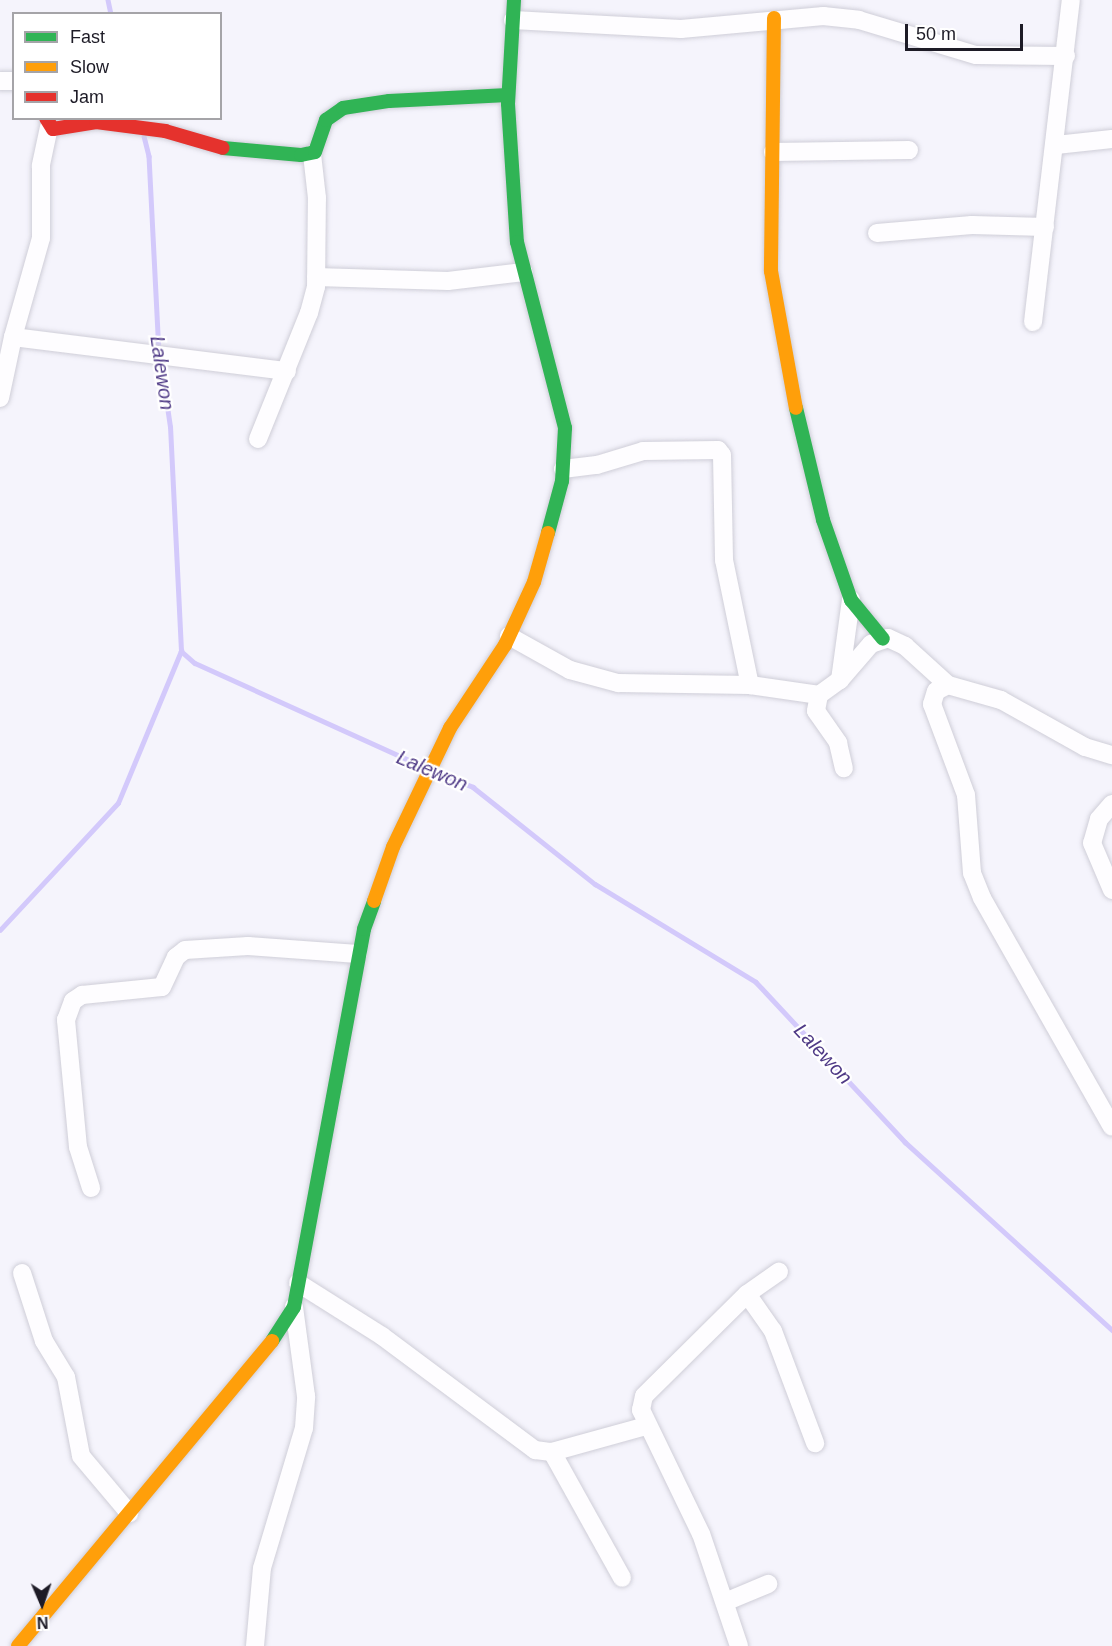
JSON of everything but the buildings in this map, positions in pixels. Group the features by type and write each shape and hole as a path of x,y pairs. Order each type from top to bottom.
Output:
{"street":[{"path":"18,1646 285,1325 294,1307 358,954 393,847 445,739 509,636 534,582 563,469 566,428 524,272 511,172 508,95 514,0"},
{"path":"1033,322 1056,145 1071,0"},
{"path":"513,20 681,29 774,18 823,16 859,20 976,55 1066,56"},
{"path":"774,18 771,271 788,374 823,520 851,600 883,639 905,646 948,685 1001,700 1085,747 1112,755"},
{"path":"258,439 309,313 316,277 317,198 312,154 326,120 343,108 389,101 508,95"},
{"path":"0,398 13,337 41,238 41,166 47,123 96,122 165,131 228,150 312,154"},
{"path":"1056,145 1112,139"},
{"path":"773,152 909,150"},
{"path":"877,232 972,225 1045,227"},
{"path":"316,277 438,281 524,272"},
{"path":"13,337 287,371"},
{"path":"563,469 597,465 643,451 718,450 722,455 724,560 750,685"},
{"path":"840,680 851,600"},
{"path":"509,636 570,669 618,683 750,685 819,695 840,680 871,644 883,639"},
{"path":"948,685 936,691 932,704 966,795 972,873 982,898 1112,1127"},
{"path":"819,695 816,711 838,742 844,768"},
{"path":"1112,804 1093,829 1092,843 1112,890"},
{"path":"92,1188 78,1147 66,1020 73,1001 82,995 162,987 176,957 194,949 248,946 358,954"},
{"path":"739,1646 701,1534 646,1426 641,1410 644,1396 747,1294 779,1272"},
{"path":"22,1273 44,1341 66,1377 81,1456 129,1513"},
{"path":"298,1283 382,1336 526,1445 552,1452 646,1426"},
{"path":"747,1294 773,1331 815,1443"},
{"path":"255,1646 262,1568 304,1428 306,1396 294,1307"},
{"path":"552,1452 622,1578"},
{"path":"725,1602 768,1584"}],"waterway":[{"name":"Lalewon","path":"108,0 111,12"},
{"name":"Lalewon","path":"144,136 149,156 159,351"},
{"path":"0,930 118,803 181,651 170,427 160,359"},
{"name":"Lalewon","path":"181,651 195,663 424,767"},
{"name":"Lalewon","path":"437,773 473,787 595,884 756,982 905,1142 1112,1330"}],"traffic: fast":[{"path":"514,0 508,104 517,242 565,428 562,481 548,533"},
{"path":"223,148 301,155 315,152 326,120 343,108 389,101 508,95"},
{"path":"796,408 823,520 851,600 883,639"},
{"path":"272,1341 294,1307 364,929 374,901"}],"traffic: slow":[{"path":"774,18 771,271 796,408"},
{"path":"374,901 393,847 450,728 505,645 534,582 548,533"},
{"path":"18,1646 272,1341"}],"traffic: jam":[{"path":"47,120 53,129 96,122 165,131 223,148"}]}
